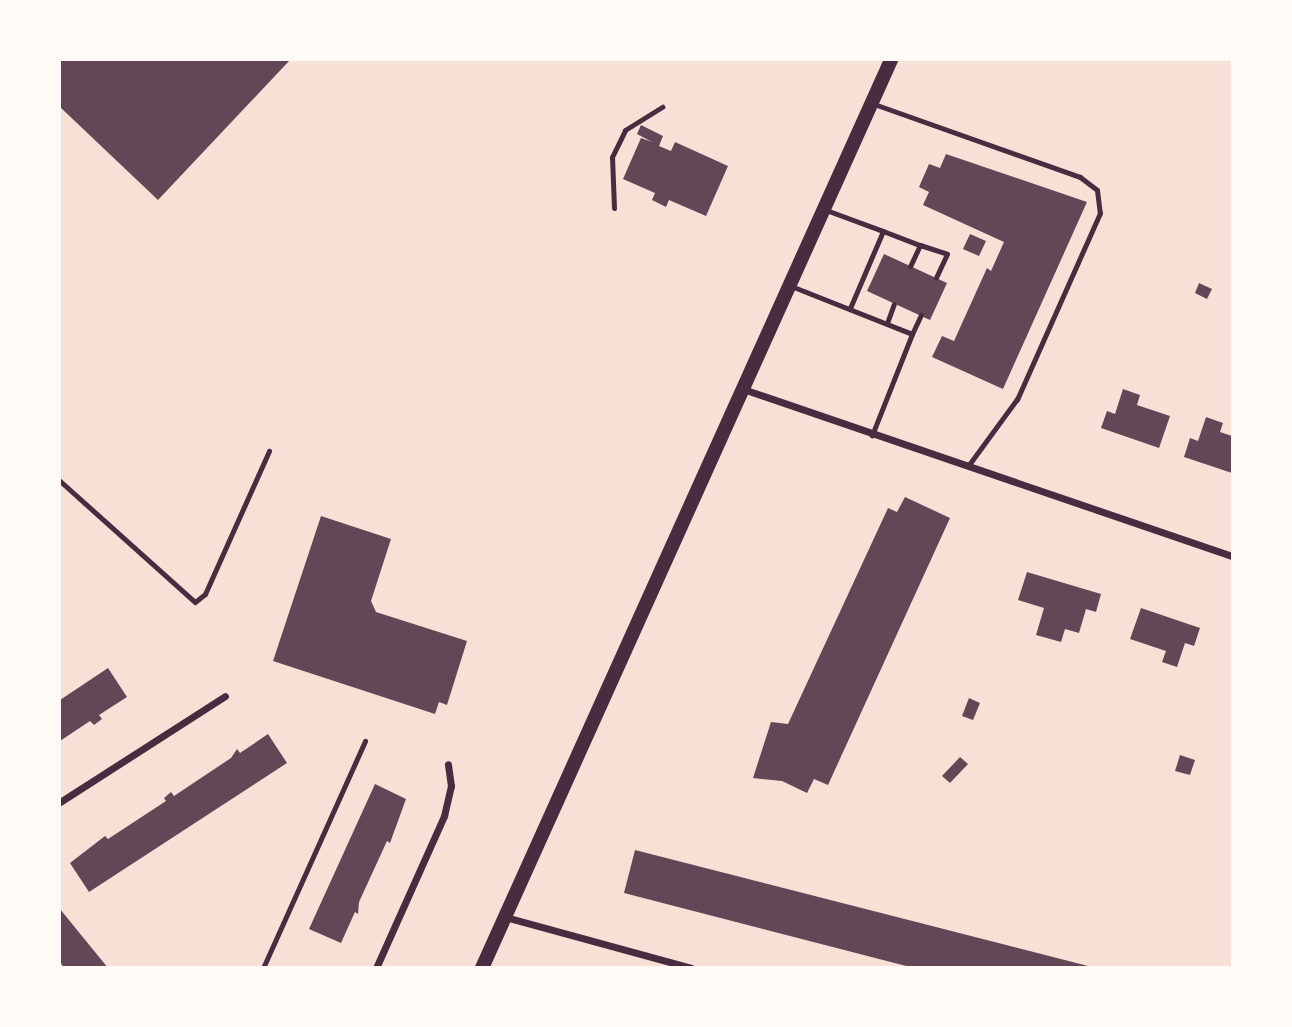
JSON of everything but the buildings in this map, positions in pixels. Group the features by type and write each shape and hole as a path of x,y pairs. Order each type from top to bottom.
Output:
{"main road":[{"path":"482,968 891,60"}],"street":[{"path":"741,388 872,435 1233,556"},
{"path":"60,802 225,696"},
{"path":"376,968 449,802 448,764"},
{"path":"505,917 691,968"}],"lane":[{"path":"871,103 1080,177 1097,190 1100,213 1017,399 968,466"},
{"path":"614,208 612,157 625,130 662,107"},
{"path":"823,208 947,254 936,278"},
{"path":"850,308 883,231"},
{"path":"911,266 920,244"},
{"path":"788,285 912,334"},
{"path":"887,323 894,304"},
{"path":"872,435 920,315"},
{"path":"60,481 195,602 205,594 270,451"},
{"path":"263,968 365,741"}]}
